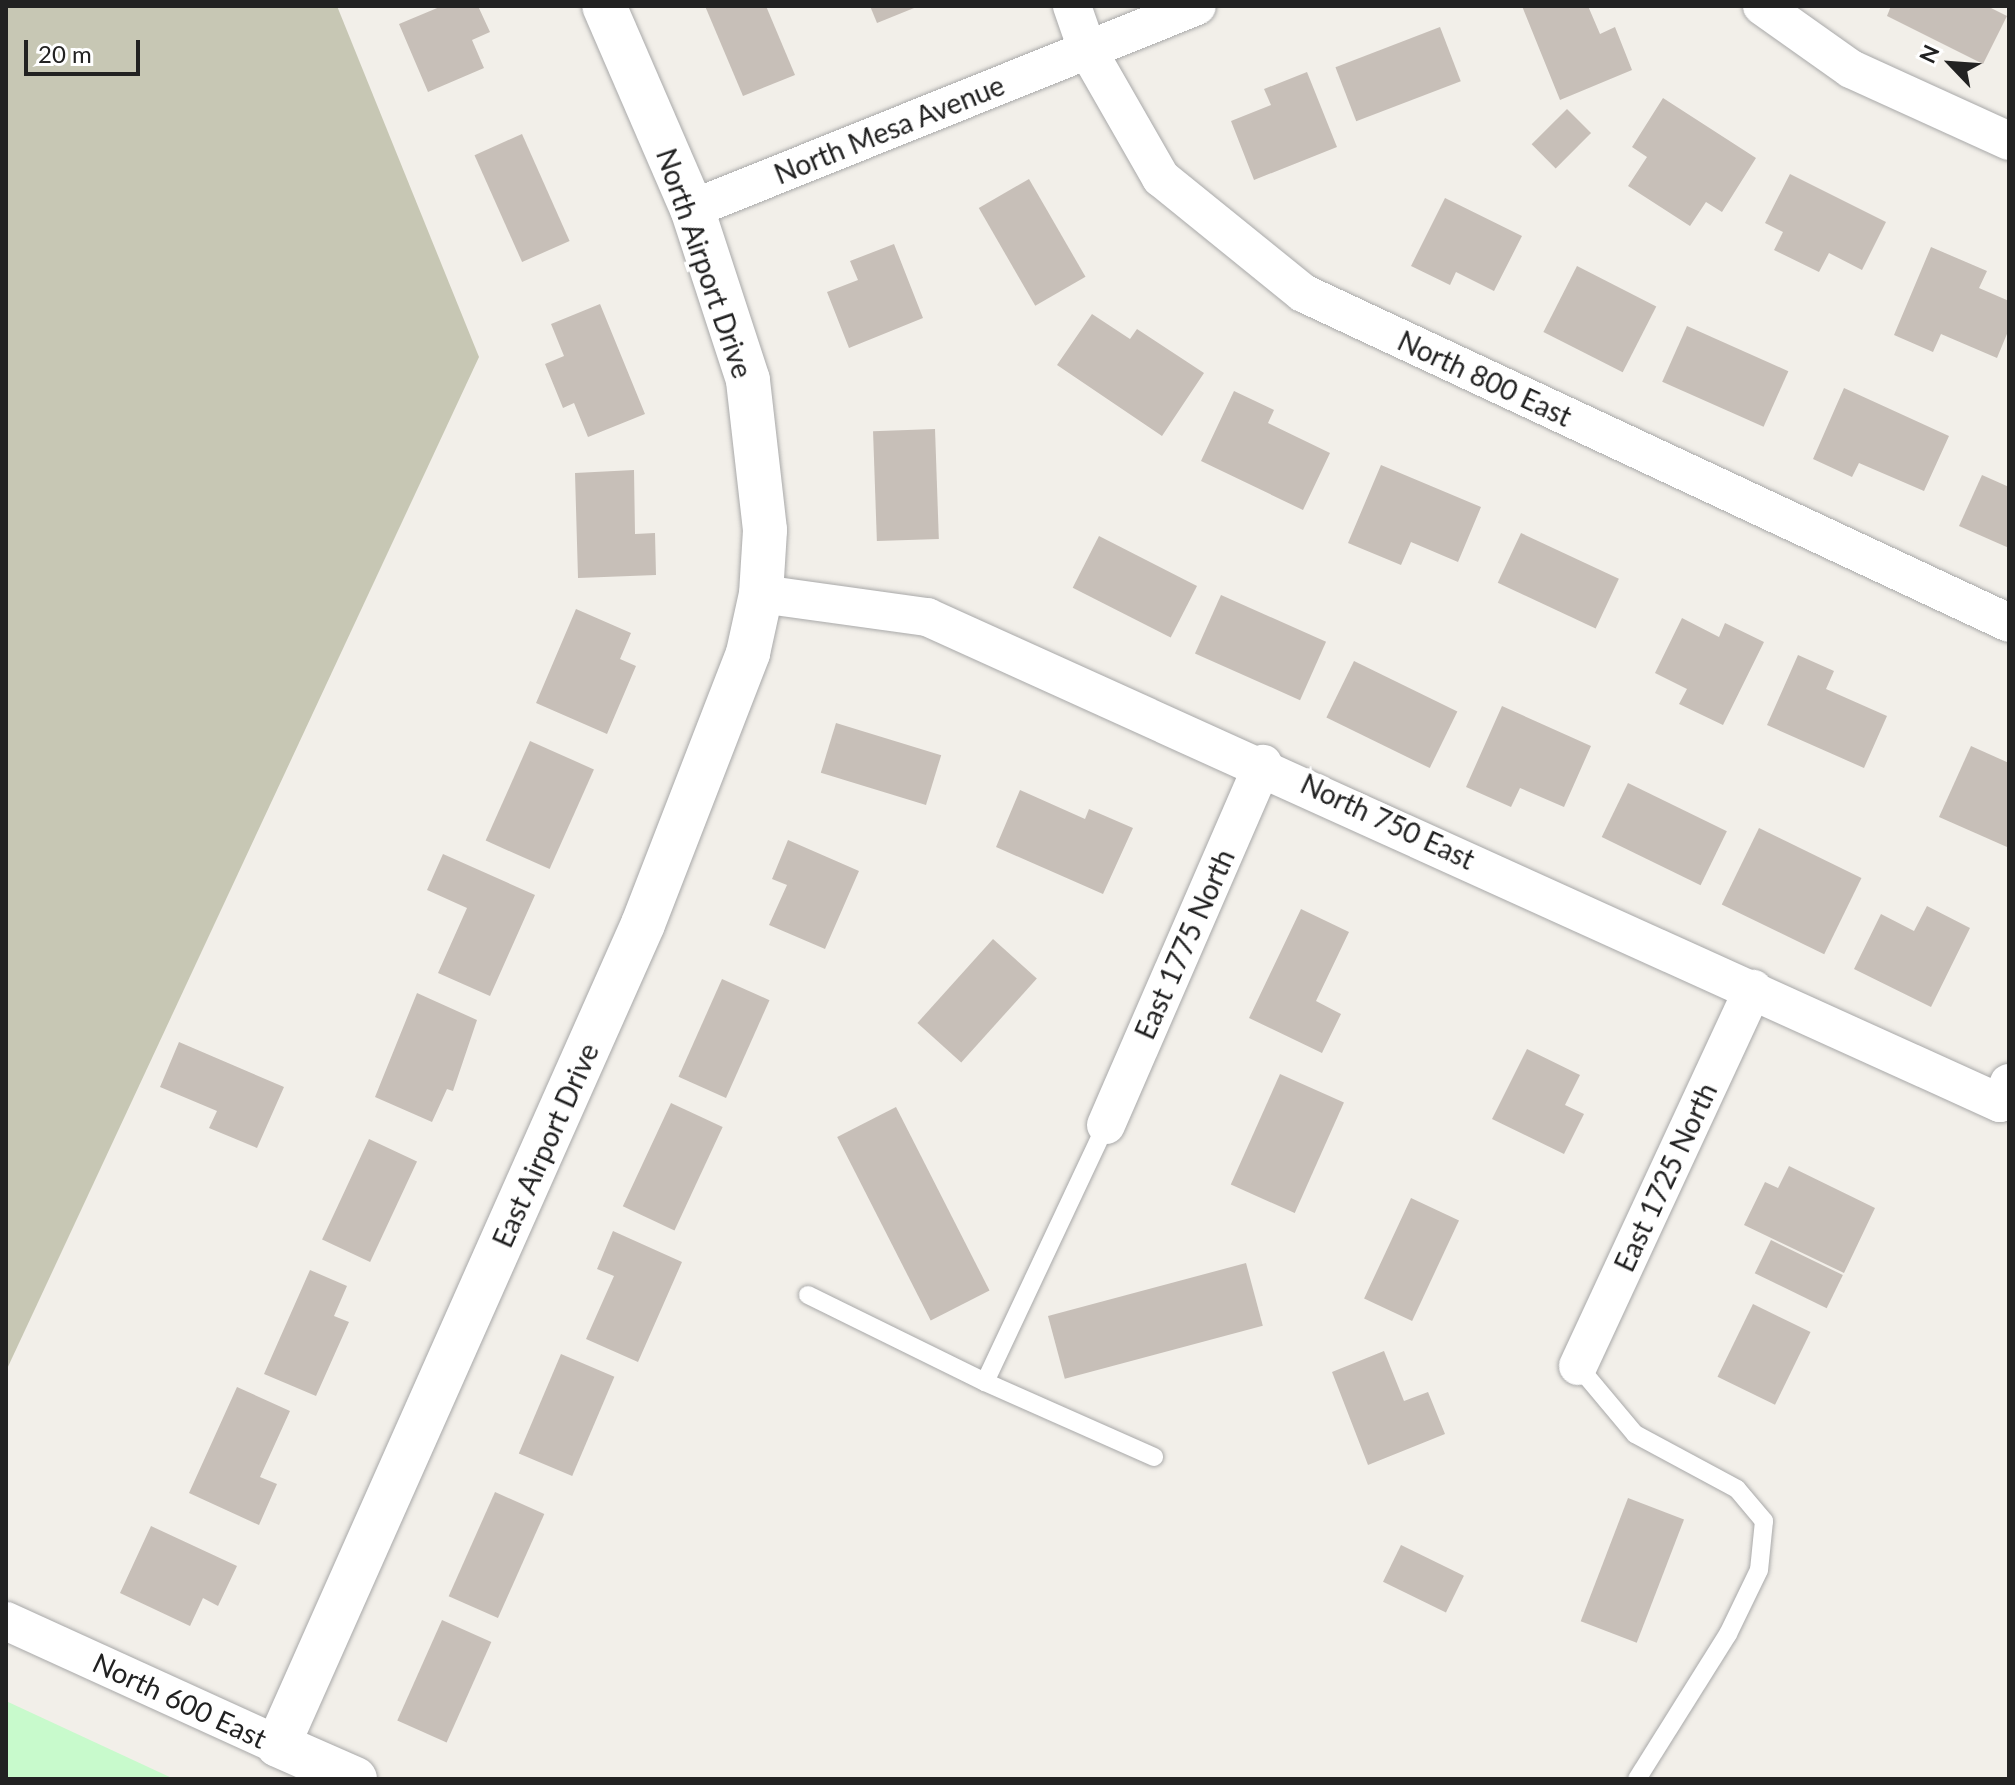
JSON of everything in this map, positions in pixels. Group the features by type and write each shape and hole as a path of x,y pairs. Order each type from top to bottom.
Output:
{"street":[{"name":"North Airport Drive","path":"604,6 692,209 748,380 765,530"},
{"name":"North 800 East","path":"1072,6 1087,49 1161,178 1303,293 2009,623"},
{"name":"North Mesa Avenue","path":"692,209 1197,6"},
{"path":"1762,6 1851,69 2009,141"},
{"name":"East Airport Drive","path":"278,1745 643,924 748,653 761,594 765,530"},
{"name":"North 750 East","path":"761,594 927,617 1263,764 1753,989 2004,1093"},
{"name":"East 1775 North","path":"1106,1125 1263,764"},
{"name":"East 1725 North","path":"1578,1366 1753,989"},
{"name":"North 600 East","path":"6,1621 355,1779"}],"lane":[{"path":"985,1382 1106,1125"},
{"path":"808,1295 985,1382 1154,1457"},
{"path":"1578,1366 1635,1434 1737,1489 1764,1521 1759,1570 1728,1634 1637,1779"}],"shaded area":[{"path":"6,6 337,6 479,357 6,1371"}],"green space":[{"path":"6,1701 174,1779 6,1779"}],"building":[{"path":"442,6 478,6 490,32 472,40 484,68 428,92 399,24"},
{"path":"705,6 766,6 795,75 743,96"},
{"path":"870,6 919,6 877,23"},
{"path":"1522,6 1588,6 1600,34 1615,27 1632,70 1560,100"},
{"path":"1891,6 1987,6 2007,16 1983,64 1887,16"},
{"path":"1440,27 1461,81 1356,121 1335,67"},
{"path":"1307,72 1337,147 1254,180 1231,121 1271,105 1264,89"},
{"path":"1663,98 1756,158 1722,212 1706,202 1690,226 1628,186 1647,157 1632,147"},
{"path":"1567,109 1591,133 1556,168 1532,144"},
{"path":"522,134 570,241 522,262 474,155"},
{"path":"1790,174 1886,222 1862,270 1829,253 1819,272 1774,250 1783,232 1765,223"},
{"path":"1029,179 1086,277 1035,306 979,208"},
{"path":"1445,198 1522,236 1494,291 1456,272 1450,285 1411,266"},
{"path":"894,244 923,318 849,348 827,292 858,280 850,261"},
{"path":"1931,247 1987,271 1979,288 2009,301 2009,329 1997,358 1941,334 1933,352 1894,335"},
{"path":"1577,266 1656,306 1623,372 1543,332"},
{"path":"600,304 645,414 588,437 574,403 563,408 545,364 564,356 551,324"},
{"path":"1092,314 1130,339 1137,329 1204,373 1162,436 1057,365"},
{"path":"1687,326 1788,371 1764,427 1662,382"},
{"path":"1844,388 1949,436 1924,491 1859,463 1852,477 1813,459"},
{"path":"1234,391 1274,410 1268,423 1330,453 1303,510 1201,461"},
{"path":"935,429 939,539 877,541 873,431"},
{"path":"1381,465 1481,507 1458,562 1411,542 1401,565 1348,543"},
{"path":"634,470 635,534 655,533 656,575 578,578 575,473"},
{"path":"1982,475 2009,487 2009,548 1959,526"},
{"path":"1521,533 1619,579 1596,628 1498,583"},
{"path":"1099,536 1197,586 1171,638 1073,588"},
{"path":"1221,595 1326,642 1300,700 1195,653"},
{"path":"576,609 631,633 620,659 636,666 607,734 536,703"},
{"path":"1682,618 1719,637 1725,623 1764,642 1723,725 1679,704 1687,689 1655,673"},
{"path":"1798,655 1834,671 1826,689 1887,716 1864,768 1767,725"},
{"path":"1354,661 1457,711 1430,768 1326,718"},
{"path":"1502,706 1591,746 1564,807 1520,788 1511,807 1466,787"},
{"path":"836,723 941,755 926,805 821,773"},
{"path":"530,741 594,769 550,869 486,841"},
{"path":"1971,746 2009,763 2007,847 1939,817"},
{"path":"1628,783 1727,831 1701,885 1602,837"},
{"path":"1020,790 1085,819 1089,809 1133,828 1103,894 996,847"},
{"path":"1759,828 1861,878 1824,954 1722,904"},
{"path":"788,840 859,871 825,949 769,925 787,885 772,879"},
{"path":"443,854 535,895 490,996 438,973 467,908 427,890"},
{"path":"1927,906 1970,928 1931,1007 1854,969 1881,914 1914,931"},
{"path":"1301,909 1349,932 1316,1001 1341,1014 1322,1053 1249,1018"},
{"path":"993,939 1037,978 961,1062 917,1023"},
{"path":"722,979 770,1000 726,1098 678,1077"},
{"path":"417,993 477,1020 453,1091 447,1089 432,1122 375,1097"},
{"path":"179,1042 284,1087 257,1148 209,1128 217,1111 160,1087"},
{"path":"1527,1049 1580,1075 1565,1105 1584,1114 1564,1154 1492,1119"},
{"path":"1280,1074 1344,1102 1295,1213 1231,1185"},
{"path":"671,1103 723,1127 674,1230 623,1206"},
{"path":"896,1107 990,1291 931,1321 837,1137"},
{"path":"369,1139 417,1161 370,1262 322,1240"},
{"path":"1789,1166 1875,1208 1844,1273 1744,1225 1765,1182 1778,1188"},
{"path":"1411,1198 1459,1220 1412,1321 1364,1299"},
{"path":"613,1231 682,1262 638,1362 586,1339 614,1276 597,1269"},
{"path":"1771,1240 1843,1275 1827,1308 1755,1273"},
{"path":"1246,1263 1263,1326 1065,1379 1048,1316"},
{"path":"310,1270 347,1286 334,1316 349,1322 316,1396 264,1374"},
{"path":"1753,1304 1811,1332 1775,1405 1717,1377"},
{"path":"1384,1351 1404,1401 1428,1392 1445,1434 1368,1465 1332,1372"},
{"path":"561,1354 614,1377 572,1476 519,1453"},
{"path":"237,1387 290,1411 260,1477 277,1484 259,1525 189,1493"},
{"path":"495,1492 544,1514 498,1618 449,1596"},
{"path":"1628,1498 1684,1520 1637,1643 1581,1621"},
{"path":"151,1526 237,1566 218,1606 203,1598 190,1626 120,1593"},
{"path":"1401,1545 1464,1576 1446,1613 1383,1582"},
{"path":"442,1620 491,1642 447,1742 397,1720"}]}
